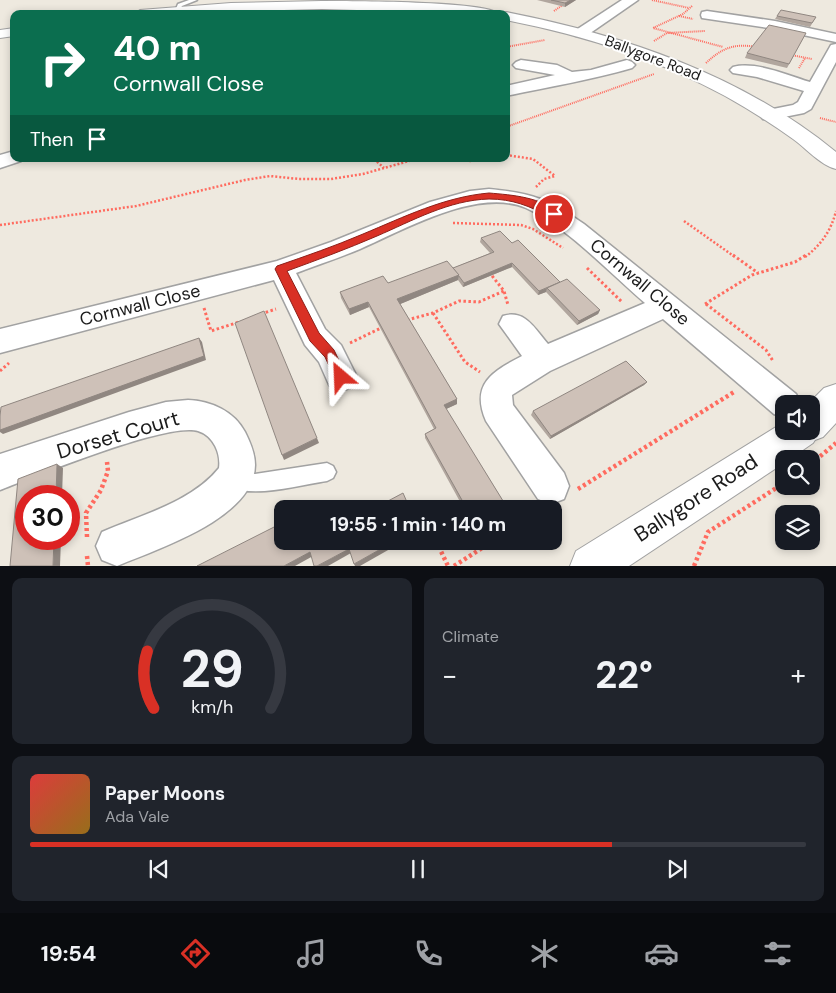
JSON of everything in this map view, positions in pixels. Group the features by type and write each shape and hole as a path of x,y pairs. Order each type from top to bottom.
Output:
{"street":[{"path":"607,0 627,2"},
{"path":"581,32 627,2"},
{"path":"177,10 299,4 460,10"},
{"name":"Ballygore Road","path":"510,17 581,32 675,64 730,92 769,115 812,142 836,163"},
{"path":"711,19 775,25 836,38"},
{"path":"769,115 803,106 836,48"},
{"path":"521,65 557,70 570,77"},
{"path":"510,90 570,77 592,75 627,65"},
{"path":"738,70 758,72 812,88"},
{"name":"Cornwall Close","path":"0,341 281,269 340,248 454,201 489,196 531,202 554,214 598,246 775,396"},
{"path":"281,269 315,337 335,365"},
{"path":"560,490 498,410 496,395 501,385 542,360 638,318 673,311"},
{"path":"513,324 542,360"},
{"path":"820,416 836,399"},
{"name":"Dorset Court","path":"0,472 104,436 174,417 189,415 208,418 219,424 232,443 238,466 233,481"},
{"name":"Ballygore Road","path":"591,566 787,440"},
{"path":"116,546 194,511 217,498 233,481"}],"lane":[{"path":"177,10 180,5 194,0"},
{"path":"233,481 255,483 327,472"}],"path":[{"path":"652,0 690,8"},
{"path":"696,2 679,16 653,27 654,29 723,48"},
{"path":"638,50 666,33 709,30 714,27 711,19"},
{"path":"510,126 664,71 675,64"},
{"path":"820,118 836,122"},
{"path":"510,156 533,160 555,176 544,179 530,193 531,202"},
{"path":"377,162 384,169"},
{"path":"0,225 136,206 245,180 270,176 299,179 331,179 384,169 406,162"},
{"path":"673,311 706,304 758,273 787,265 807,256 825,238 836,211"},
{"path":"684,221 758,273"},
{"path":"452,223 521,225 533,229 565,249"},
{"path":"585,266 638,318"},
{"path":"485,268 504,291 513,324"},
{"path":"199,290 211,332 245,320"},
{"path":"402,319 412,320 459,301 478,302 504,291"},
{"path":"254,316 297,302"},
{"path":"560,490 769,370 774,363 771,357 706,304"},
{"path":"433,313 465,362 501,385"},
{"path":"335,365 385,326"},
{"path":"88,566 86,513 101,490 108,471 104,436"},
{"path":"820,456 836,443"},
{"path":"694,566 708,532 775,489"},
{"path":"440,550 448,566"},
{"path":"454,566 479,550"}],"building":[{"path":"551,0 571,0 565,3"},
{"path":"781,10 816,17 812,23 777,16"},
{"path":"769,25 806,33 789,64 747,53"},
{"path":"500,231 512,243 518,240 560,282 539,291 512,263 464,283 453,268 494,252 481,238"},
{"path":"447,261 459,275 397,299 457,399 444,405 502,500 462,500 425,434 436,428 368,302 349,309 340,292 383,276 388,283"},
{"path":"567,279 600,310 579,321 547,288"},
{"path":"264,311 317,438 282,455 235,323"},
{"path":"199,338 204,356 0,430 1,407"},
{"path":"626,361 647,382 551,436 533,411"},
{"path":"57,464 56,485 17,485 18,479"},
{"path":"403,493 406,500 390,500"},
{"path":"15,512 15,550 54,550 53,566 10,566"},
{"path":"274,527 274,550 347,550 317,566 314,566 310,552 284,566 197,566"},
{"path":"349,550 379,550 354,564"}],"route":[{"path":"341,377 330,354 315,337 281,269 340,248 454,201 489,196 511,198 531,202 554,214"}]}
